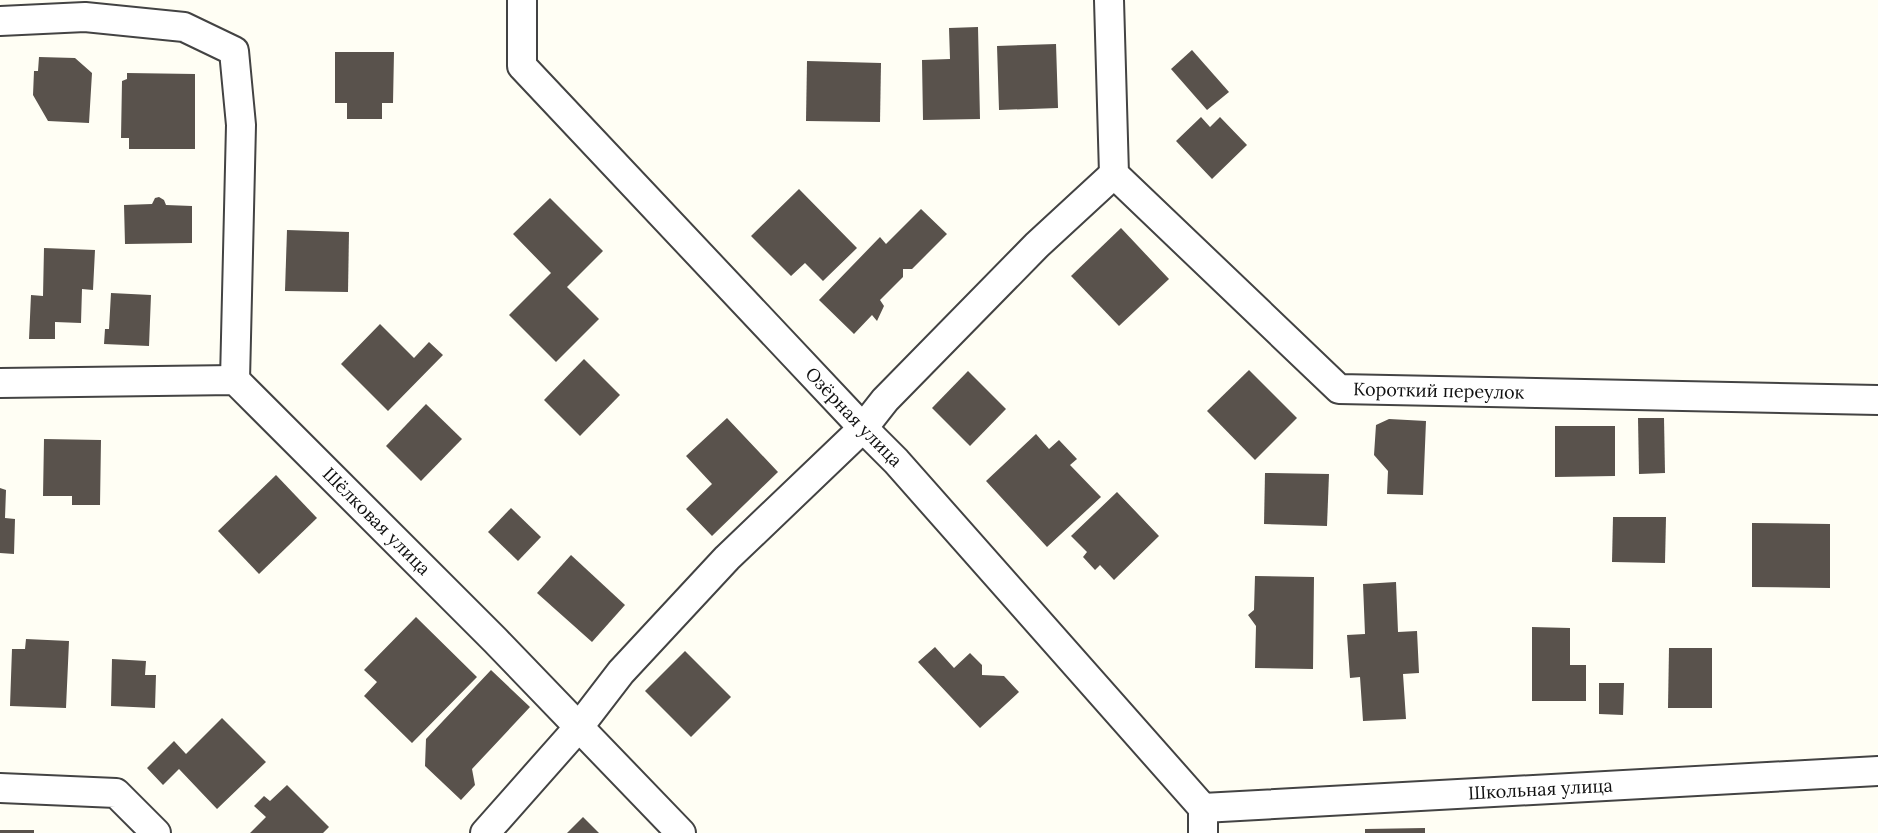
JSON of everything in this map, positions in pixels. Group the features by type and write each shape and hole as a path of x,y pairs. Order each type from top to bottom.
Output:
{"street":[{"name":"Озёрная улица","path":"522,0 522,66 862,428 896,461 1203,821"},
{"path":"485,833 578,728 621,672 727,558 862,428 885,400 1021,261 1114,174 1109,0"},
{"path":"0,21 85,17 183,27 234,51 241,125 235,380 0,383"},
{"name":"Короткий переулок","path":"1114,174 1339,389 1878,400"},
{"name":"Шёлковая улица","path":"235,380 495,640 681,833"},
{"name":"Школьная улица","path":"1203,821 1878,771"},
{"path":"0,788 116,793 156,833"}],"building":[{"path":"978,27 980,119 923,120 922,60 950,59 949,28"},
{"path":"1056,44 1058,108 999,110 997,46"},
{"path":"1192,50 1229,92 1207,110 1171,69"},
{"path":"335,52 394,52 393,103 382,103 382,119 347,119 347,103 335,103"},
{"path":"39,57 75,58 92,73 89,123 48,121 33,95 34,71 38,71"},
{"path":"807,61 881,63 880,122 806,121"},
{"path":"127,73 195,74 195,149 129,149 129,138 121,138 122,81 127,79"},
{"path":"1201,117 1210,127 1220,117 1247,145 1212,179 1176,141"},
{"path":"799,189 857,248 823,281 805,263 791,276 751,236"},
{"path":"159,197 166,205 192,206 192,243 125,244 124,205 152,204 155,198"},
{"path":"550,198 603,251 567,287 599,319 556,362 509,315 551,273 513,234"},
{"path":"921,209 947,234 912,269 903,269 903,277 880,300 884,306 877,321 872,315 854,334 819,300 880,237 886,244"},
{"path":"1121,228 1169,279 1119,326 1071,276"},
{"path":"287,230 349,232 348,292 285,291"},
{"path":"44,248 95,250 93,290 82,289 81,323 55,322 55,339 29,339 31,295 43,296"},
{"path":"111,293 151,295 149,346 104,344 105,329 109,329"},
{"path":"380,324 414,358 429,342 443,355 388,411 341,364"},
{"path":"584,359 620,395 580,436 544,400"},
{"path":"1249,370 1297,418 1255,460 1207,411"},
{"path":"968,371 1006,409 970,446 932,408"},
{"path":"426,404 462,439 421,481 386,446"},
{"path":"727,418 778,472 712,536 686,509 712,484 686,456"},
{"path":"1638,418 1664,418 1665,473 1639,474"},
{"path":"1389,419 1426,421 1423,495 1387,494 1388,471 1374,455 1376,425"},
{"path":"1555,426 1615,426 1615,476 1555,477"},
{"path":"1036,434 1049,449 1059,440 1077,459 1070,465 1101,497 1047,547 986,481"},
{"path":"44,439 101,440 100,505 72,505 72,496 43,496"},
{"path":"1265,473 1329,474 1327,526 1264,524"},
{"path":"276,475 317,518 259,574 218,531"},
{"path":"0,488 6,490 5,518 15,519 14,554 0,553"},
{"path":"1117,492 1159,536 1114,580 1100,565 1095,570 1083,557 1087,552 1071,536"},
{"path":"511,508 541,537 518,561 488,532"},
{"path":"1613,517 1666,517 1665,563 1612,562"},
{"path":"1752,523 1830,524 1830,588 1752,587"},
{"path":"571,555 625,605 592,642 537,593"},
{"path":"1255,576 1314,577 1313,669 1255,668 1256,626 1248,615 1254,610"},
{"path":"1396,582 1398,632 1417,631 1419,673 1403,674 1406,719 1363,721 1360,677 1350,678 1347,635 1365,634 1363,584"},
{"path":"416,617 477,677 412,743 364,696 377,682 364,670"},
{"path":"1532,627 1570,628 1570,665 1586,665 1586,701 1532,701"},
{"path":"26,639 69,641 66,708 10,706 12,649 25,649"},
{"path":"935,647 954,668 970,653 982,665 982,675 1004,676 1019,692 980,728 918,662"},
{"path":"1669,648 1712,648 1712,708 1668,708"},
{"path":"685,651 731,697 691,737 645,691"},
{"path":"112,659 146,661 145,675 156,675 155,708 111,706"},
{"path":"491,670 530,707 472,769 475,785 461,800 425,766 426,739"},
{"path":"1599,683 1624,683 1623,715 1599,714"},
{"path":"222,718 266,762 217,809 179,769 163,785 147,768 174,741 186,754"},
{"path":"287,785 329,827 323,833 250,833 266,817 254,806 264,796 270,801"},
{"path":"583,817 599,833 567,833"},
{"path":"1425,828 1425,833 1365,833 1365,829"},
{"path":"0,830 34,830 34,833 0,833"}]}
